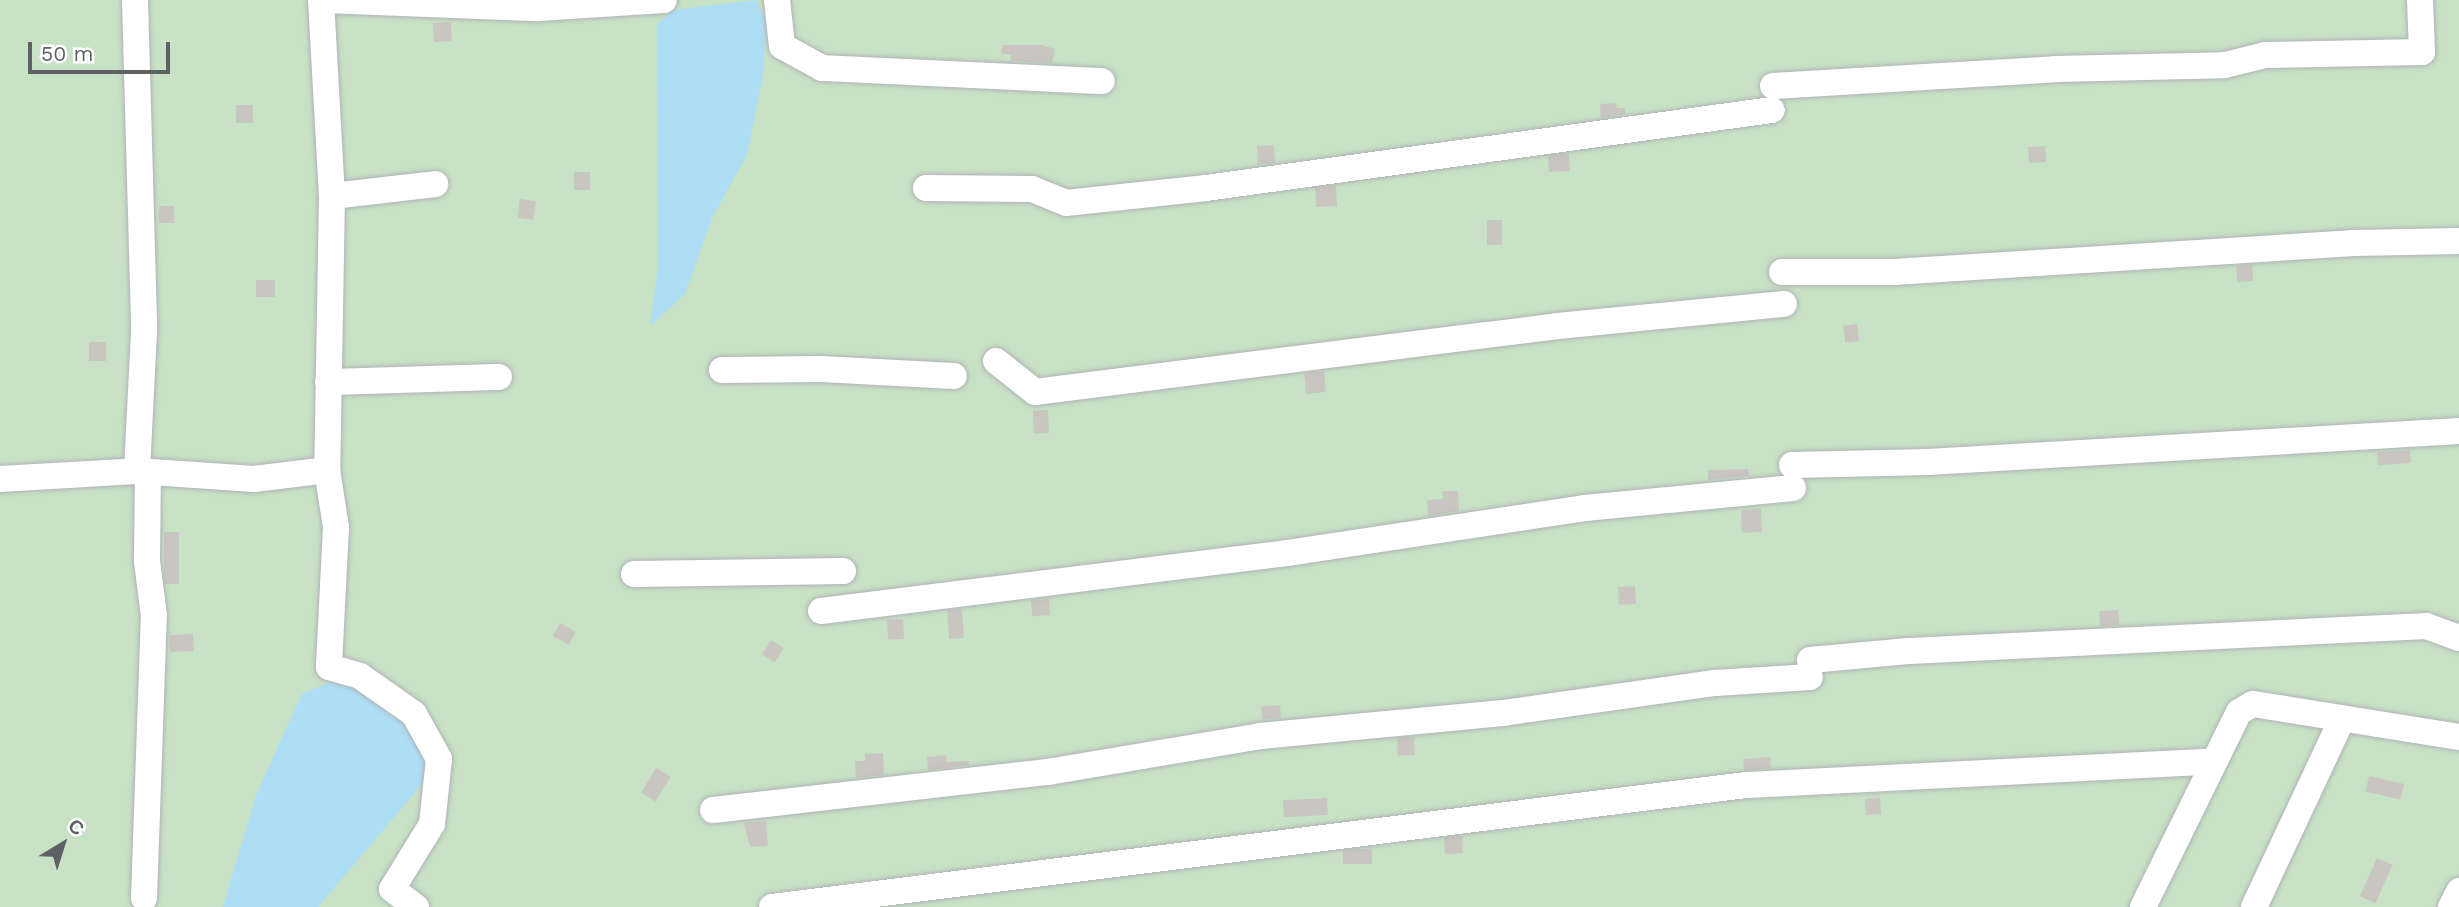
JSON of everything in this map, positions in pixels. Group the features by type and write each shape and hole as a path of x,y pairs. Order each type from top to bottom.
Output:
{"lane":[{"path":"135,0 144,332 142,472 147,561 154,616 144,898"},
{"path":"416,907 392,889 432,824 439,759 414,715 359,676 329,667 336,527 327,470 332,197 323,0 538,8 664,0"},
{"path":"777,0 782,46 822,68 1102,81"},
{"path":"926,188 1032,189 1066,203 1206,188 1773,98 2055,69 2225,65 2265,55 2422,52 2420,0"},
{"path":"332,197 435,184"},
{"path":"1782,272 1894,272 2354,243 2459,240"},
{"path":"996,361 1035,392 1558,326 1784,304"},
{"path":"722,370 821,369 954,376"},
{"path":"328,382 499,377"},
{"path":"821,611 1288,553 1793,476 1928,462 2459,431"},
{"path":"0,479 142,472 254,479 327,470"},
{"path":"634,574 843,571"},
{"path":"713,810 1048,772 1260,736 1503,713 1810,669 1909,650 2426,626 2459,638"},
{"path":"2143,907 2239,712 2253,704 2459,737"},
{"path":"2253,907 2342,719"},
{"path":"772,907 963,897 1182,855 1746,785 2213,761"},
{"path":"2451,907 2459,891"}],"green space":[{"path":"0,0 2459,0 2459,907 0,907"}],"water":[{"path":"756,0 767,22 763,75 747,155 712,218 685,294 650,326 658,267 657,24 674,10"},
{"path":"337,679 375,696 416,728 430,775 318,907 223,907 257,793 302,694"}],"building":[{"path":"451,22 452,41 434,42 433,23"},
{"path":"1002,45 1042,45 1055,49 1052,63 1011,61 1011,55 1001,53"},
{"path":"1616,103 1617,108 1625,108 1625,114 1601,118 1600,104"},
{"path":"236,105 253,105 253,123 236,123"},
{"path":"1274,145 1275,163 1258,164 1257,146"},
{"path":"2045,146 2046,162 2029,163 2028,147"},
{"path":"1569,154 1570,171 1549,172 1548,155"},
{"path":"574,172 590,172 590,190 574,190"},
{"path":"1336,186 1337,206 1316,207 1315,187"},
{"path":"520,199 536,201 534,220 518,218"},
{"path":"159,206 174,206 174,223 159,223"},
{"path":"1487,220 1502,220 1502,245 1487,245"},
{"path":"2252,265 2253,281 2237,282 2236,266"},
{"path":"256,280 275,280 275,297 256,297"},
{"path":"1857,324 1859,341 1845,343 1843,326"},
{"path":"89,342 106,342 106,361 89,361"},
{"path":"1324,371 1326,392 1306,394 1304,373"},
{"path":"1048,410 1049,433 1034,434 1033,411"},
{"path":"2410,450 2411,463 2378,465 2377,452"},
{"path":"1748,469 1749,476 1708,480 1708,470"},
{"path":"1442,491 1458,491 1459,511 1428,516 1427,500 1443,499"},
{"path":"1761,509 1762,532 1742,533 1741,510"},
{"path":"164,532 179,532 179,584 164,584"},
{"path":"1635,586 1636,604 1619,605 1618,587"},
{"path":"1049,599 1050,615 1032,616 1031,600"},
{"path":"962,609 964,638 949,639 947,610"},
{"path":"2118,610 2119,625 2100,626 2099,611"},
{"path":"903,619 904,639 888,640 887,620"},
{"path":"560,623 576,632 568,645 553,636"},
{"path":"193,634 194,651 170,652 169,635"},
{"path":"771,640 784,648 775,662 762,654"},
{"path":"1280,705 1281,718 1262,719 1261,706"},
{"path":"1414,737 1415,755 1398,756 1397,738"},
{"path":"883,753 884,775 856,778 855,761 865,761 865,754"},
{"path":"946,755 947,762 969,761 969,765 928,770 927,757"},
{"path":"1770,757 1771,768 1744,770 1743,759"},
{"path":"656,768 671,777 656,802 641,793"},
{"path":"2369,776 2404,784 2400,800 2365,792"},
{"path":"1327,798 1328,815 1284,817 1283,800"},
{"path":"1880,798 1881,814 1866,815 1865,799"},
{"path":"766,821 768,846 750,847 744,823"},
{"path":"1462,836 1463,853 1445,854 1444,837"},
{"path":"1343,849 1372,849 1372,864 1343,864"},
{"path":"2377,858 2393,865 2375,903 2360,896"}]}
